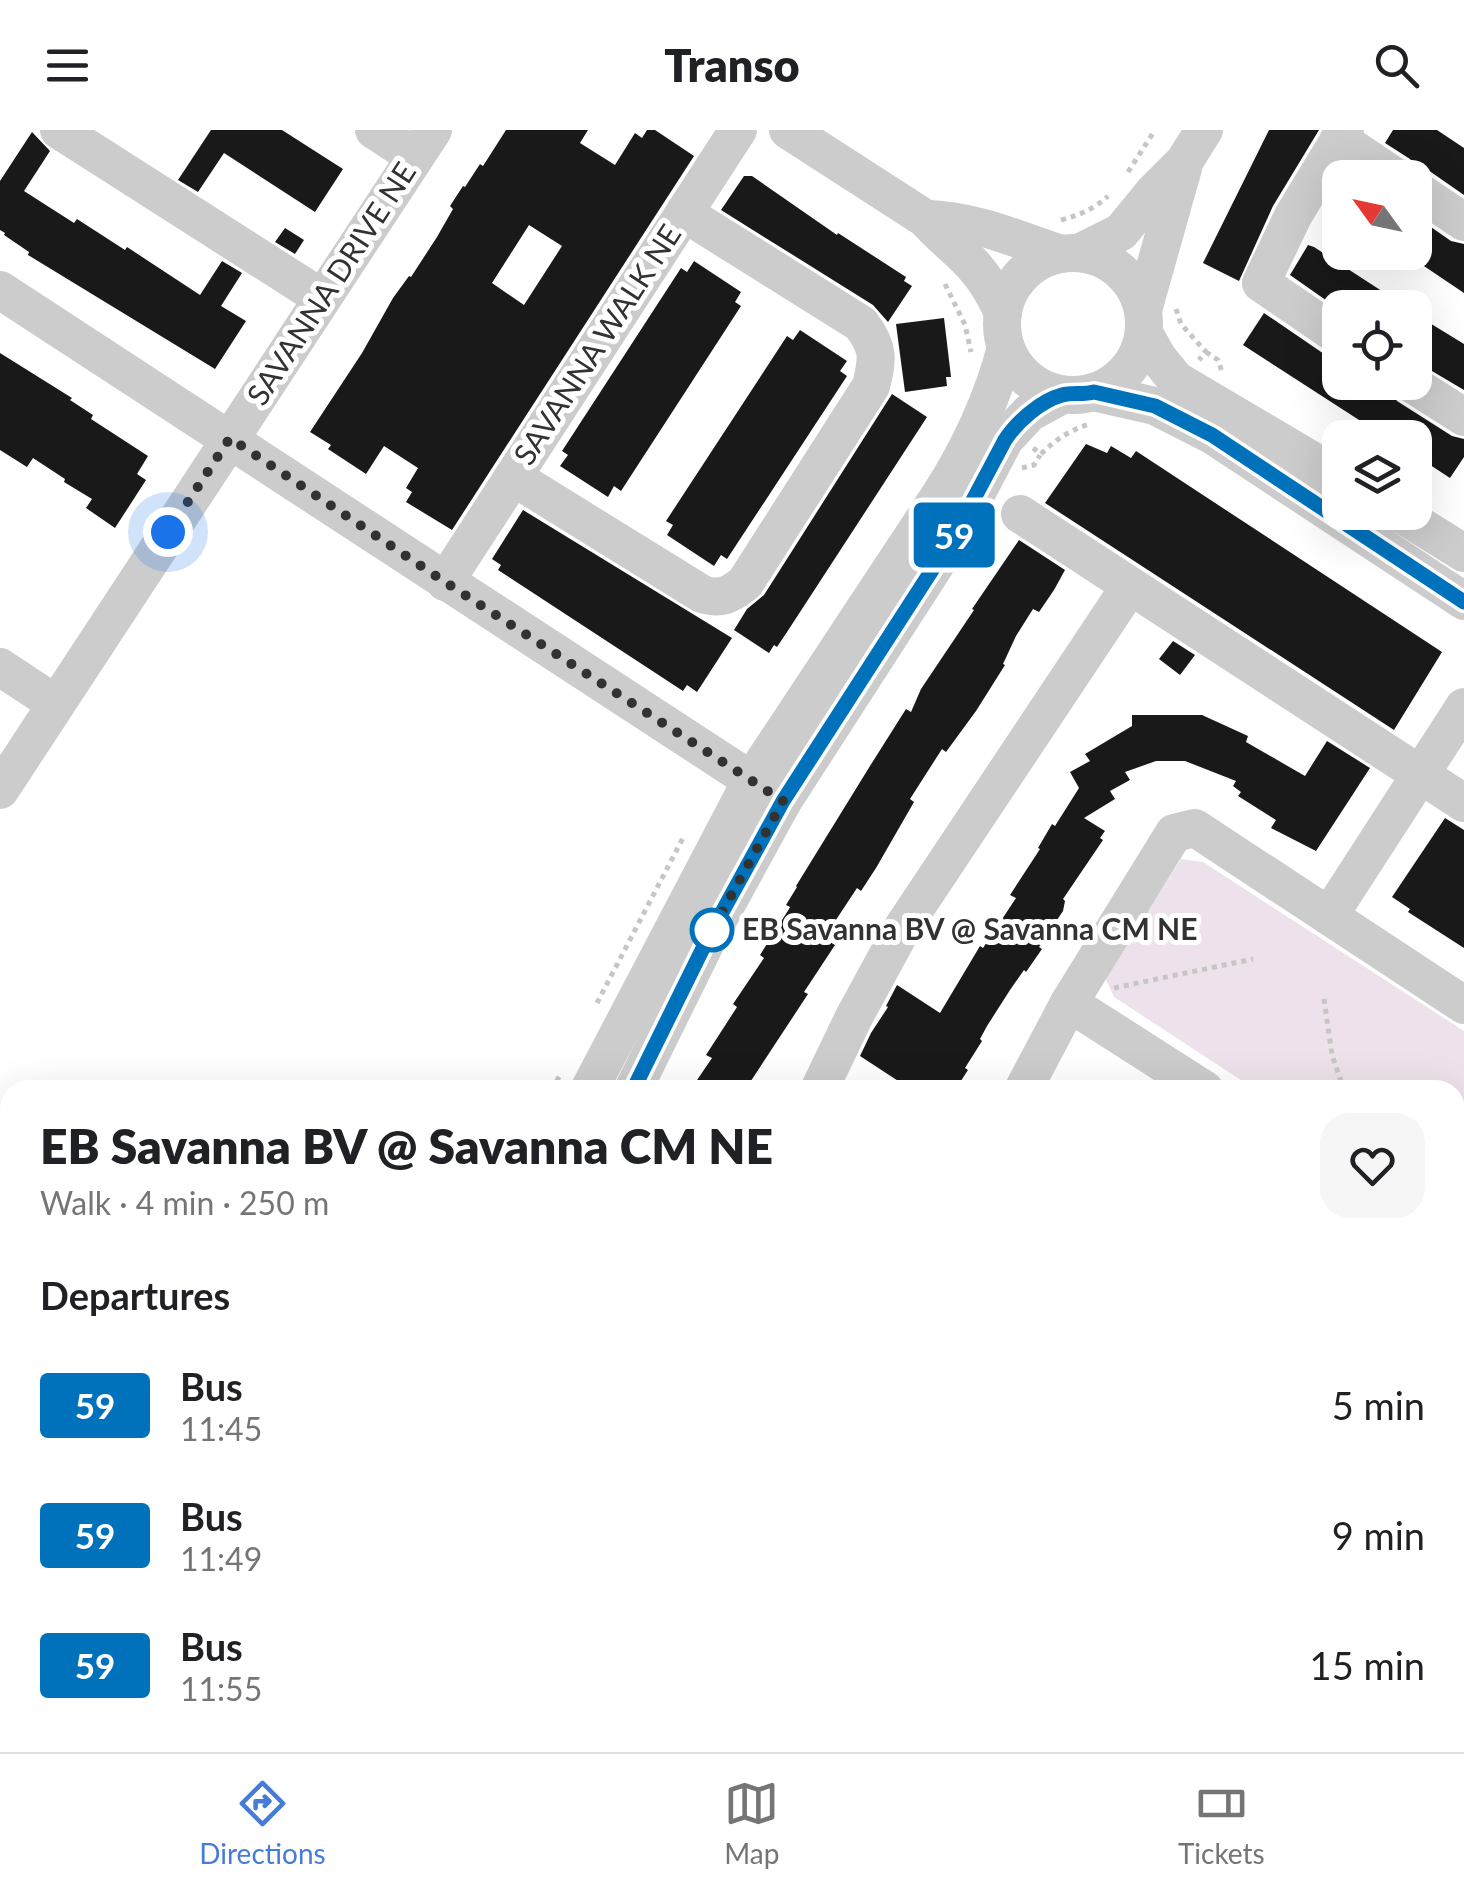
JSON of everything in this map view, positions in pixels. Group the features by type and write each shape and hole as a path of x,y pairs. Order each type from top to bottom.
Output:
{"street":[{"path":"59,130 322,298"},
{"path":"374,130 424,144"},
{"name":"SAVANNA WALK NE","path":"445,582 738,130"},
{"path":"594,1080 966,450 998,380 1008,296 1017,281 1064,243 1122,232 1184,162 1204,130"},
{"path":"796,132 926,219 994,292 1014,364 1026,378 1040,388 1087,403"},
{"path":"1322,325 1261,283 1293,216 1342,135 1374,160"},
{"name":"SAVANNA DRIVE NE","path":"0,790 424,144"},
{"path":"1087,403 1125,374 1138,355 1154,316 1184,162"},
{"path":"1432,201 1464,222"},
{"name":"SAVANNA WALK NE","path":"513,477 702,594 727,597 745,584 871,386 877,362 874,341 860,324 684,213"},
{"path":"926,219 954,220 1064,243 1101,258 1121,271 1154,316 1158,358 1176,380 1322,466"},
{"path":"0,290 767,791"},
{"path":"1432,397 1464,417"},
{"path":"639,1080 709,936 767,791 954,536 1012,428 1029,413 1087,403 1155,406 1212,435 1464,602"},
{"path":"1020,514 1464,803"},
{"path":"1427,530 1464,553"},
{"path":"823,1080 903,926 1130,586"},
{"path":"0,667 56,704"},
{"path":"1329,916 1464,707"},
{"path":"1028,1080 1069,1003 1174,833 1195,828 1464,1005"},
{"path":"1069,1003 1189,1080"}],"path":[{"path":"1124,178 1154,130"},
{"path":"1064,243 1076,216 1096,207 1114,191"},
{"path":"1154,316 1181,324 1218,360"},
{"path":"1197,362 1206,352"},
{"path":"1032,446 1041,454 1071,430 1090,424 1087,403"},
{"path":"1108,990 1254,959"},
{"path":"1324,999 1332,1055 1341,1080"}],"shaded area":[{"path":"1181,859 1203,862 1464,1031 1464,1080 1241,1080 1114,997 1105,978"}],"building":[{"path":"211,130 282,130 343,169 315,212 224,153 198,192 178,180"},
{"path":"506,130 588,130 580,143 615,165 635,133 642,138 647,130 655,130 694,156 452,530 406,502 412,492 406,488 418,468 384,446 366,474 310,432 393,298 437,237 463,186 480,164 483,166","holes":["529,225 562,246 524,305 492,283"]},
{"path":"1269,130 1319,130 1273,206 1239,281 1203,263"},
{"path":"1393,130 1437,130 1464,148 1464,195 1432,173 1432,160 1411,160 1385,143"},
{"path":"32,132 50,151 24,191 74,223 77,219 125,250 127,247 200,295 222,261 242,273 221,306 246,321 215,369 28,255 0,230 0,181"},
{"path":"744,176 752,176 906,277 904,281 912,286 888,322 873,305 721,210"},
{"path":"285,228 304,240 295,254 275,242"},
{"path":"1432,228 1451,241 1464,244 1464,293 1430,270"},
{"path":"1308,245 1322,252 1322,270 1349,270 1380,290 1322,290 1322,297 1290,275"},
{"path":"694,261 741,292 735,302 741,306 621,491 614,486 608,497 560,466 568,455 562,451 681,268 687,272"},
{"path":"1264,313 1322,353 1322,396 1243,345"},
{"path":"944,318 951,377 946,377 947,386 905,392 896,324"},
{"path":"1432,324 1464,344 1464,390 1432,371"},
{"path":"800,330 847,361 840,371 847,376 727,559 721,555 714,566 667,535 673,525 666,521 787,336 793,340"},
{"path":"0,353 72,398 93,415 91,419 148,456 137,474 146,480 115,528 86,508 92,499 64,482 65,479 33,458 27,467 0,450"},
{"path":"892,394 927,417 777,647 774,645 769,653 734,630 747,609 764,595"},
{"path":"1328,400 1396,400 1427,420 1359,420"},
{"path":"1432,423 1464,439 1464,457 1450,478 1432,466"},
{"path":"1086,444 1107,453 1111,446 1131,458 1136,451 1442,652 1394,730 1045,503"},
{"path":"523,510 732,638 697,692 687,685 683,691 498,570 501,565 492,559"},
{"path":"1019,540 1065,570 1039,612 1033,609 976,711 946,752 942,749 910,799 914,802 876,868 861,891 857,888 824,938 835,945 752,1080 697,1080 712,1058 706,1055 737,1007 733,1004 764,958 760,955 789,909 786,905 796,886 906,709 911,712 921,689"},
{"path":"1173,641 1195,655 1180,675 1159,659"},
{"path":"1132,715 1202,715 1248,736 1246,742 1305,776 1327,741 1370,768 1316,851 1271,828 1276,820 1238,796 1241,792 1233,786 1236,781 1185,761 1156,761 1125,772 1130,780 1110,791 1115,799 1084,818 1105,831 1100,838 1103,840 1063,899 1063,911 1039,947 1042,949 987,1026 962,1080 897,1080 860,1056 897,985 940,1013 980,946 983,948 1016,898 1010,895 1052,824 1055,826 1079,788 1070,772 1090,761 1085,754 1132,726"},
{"path":"1445,818 1464,830 1464,948 1392,897"}],"bus line":[{"name":"59","path":"638,1080 709,936 783,801 954,536 1012,428 1029,413 1062,395 1094,392 1155,406 1212,435 1464,602"}],"place":[{"name":"EB Savanna BV @ Savanna CM NE","path":"712,930"}],"route":[{"path":"168,532 230,438 783,801 709,936 712,930"}]}
